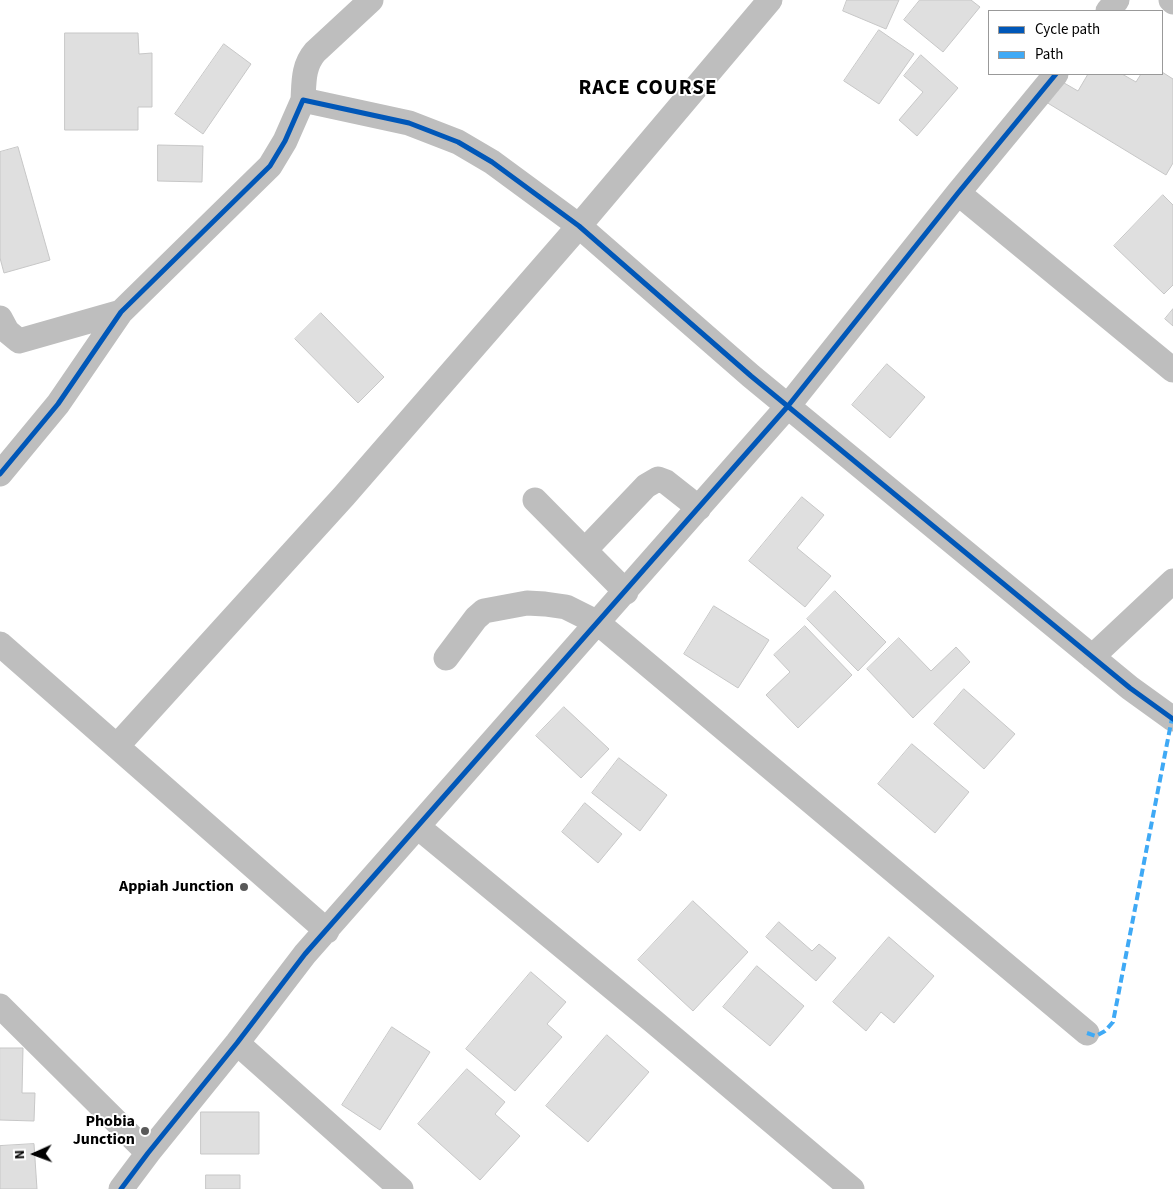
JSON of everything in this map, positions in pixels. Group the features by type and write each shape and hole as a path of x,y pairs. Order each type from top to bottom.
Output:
{"street":[{"path":"0,474 58,404 121,312 270,166 285,142 303,100 308,60 371,0"},
{"path":"117,746 344,496 580,226 770,0"},
{"path":"1109,10 1117,0"},
{"path":"122,1189 148,1153 237,1043 305,954 788,406 958,193 1055,75"},
{"path":"303,100 409,122 458,142 492,162 580,226 788,406 1130,688 1173,719"},
{"path":"958,193 1173,370"},
{"path":"0,318 7,331 19,342 121,312"},
{"path":"585,550 653,480 660,478 699,508"},
{"path":"535,500 626,592"},
{"path":"1092,657 1173,581"},
{"path":"446,658 476,618 484,611 527,603 545,604 566,607 598,623 1087,1033"},
{"path":"0,644 327,931"},
{"path":"418,827 653,1021 852,1189"},
{"path":"0,1006 148,1153"},
{"path":"237,1043 401,1189"}],"building":[{"path":"847,0 899,0 886,29 843,11"},
{"path":"920,0 971,0 980,7 943,52 904,20"},
{"path":"879,30 914,54 879,104 844,81"},
{"path":"65,33 138,33 139,54 152,53 152,107 138,107 138,130 65,130"},
{"path":"224,44 251,64 203,134 175,114"},
{"path":"921,55 958,88 917,136 899,120 923,92 904,76"},
{"path":"1163,73 1173,79 1173,163 1166,175 1046,102 1059,80 1078,91 1087,75 1124,75 1136,82 1140,75 1163,75"},
{"path":"158,145 203,146 202,182 158,181"},
{"path":"18,147 50,260 4,273 0,258 0,152"},
{"path":"1163,195 1173,205 1173,285 1164,294 1114,246"},
{"path":"1173,309 1173,326 1165,319"},
{"path":"321,313 384,377 358,403 295,339"},
{"path":"887,364 925,397 890,438 852,405"},
{"path":"802,497 824,515 797,548 831,576 805,607 749,561"},
{"path":"835,591 886,642 858,671 807,619"},
{"path":"714,606 769,640 738,688 684,654"},
{"path":"805,626 852,675 798,728 766,695 790,672 774,655"},
{"path":"899,638 931,671 956,647 970,662 913,718 867,669"},
{"path":"964,689 1015,734 984,769 934,724"},
{"path":"564,707 609,749 581,778 536,736"},
{"path":"912,744 969,792 935,833 878,784"},
{"path":"619,758 667,795 640,831 592,793"},
{"path":"585,803 622,834 598,863 562,832"},
{"path":"693,901 748,952 693,1011 638,960"},
{"path":"779,922 812,951 819,944 836,958 816,981 766,937"},
{"path":"889,937 934,976 894,1023 881,1012 866,1031 833,1002"},
{"path":"757,966 804,1006 770,1046 723,1007"},
{"path":"531,972 566,1002 547,1024 562,1037 515,1091 466,1049"},
{"path":"392,1027 430,1052 380,1130 342,1105"},
{"path":"607,1035 649,1072 588,1142 546,1106"},
{"path":"0,1048 23,1048 22,1093 35,1093 34,1121 0,1120"},
{"path":"467,1069 505,1102 495,1114 520,1136 480,1180 418,1124"},
{"path":"201,1112 259,1112 259,1154 201,1154"},
{"path":"34,1144 37,1189 0,1189 0,1146"},
{"path":"206,1175 240,1175 240,1189 206,1189"}],"marked path":[{"path":"1087,1033 1096,1036 1105,1031 1113,1022 1172,718"}],"cycle path":[{"path":"121,1189 305,954 788,406 958,193 1055,75"},
{"path":"0,474 58,404 121,312 270,166 285,141 303,100 409,123 458,142 492,162 579,226 751,376 1130,688 1173,719"}],"place":[{"name":"Appiah Junction","path":"244,887"},
{"name":"Phobia Junction","path":"145,1131"}],"district":[{"name":"RACE COURSE","path":"648,89"}]}
